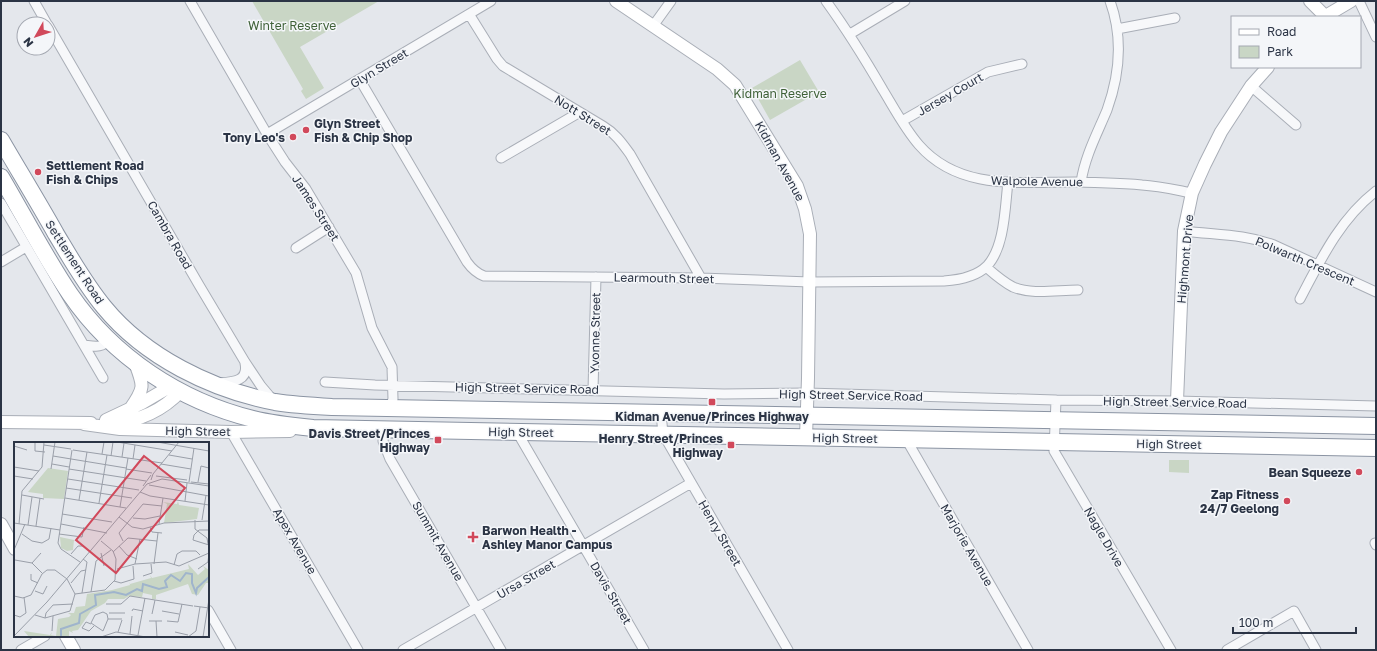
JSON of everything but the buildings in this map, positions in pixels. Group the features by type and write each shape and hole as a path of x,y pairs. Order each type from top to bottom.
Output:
{"highway":[{"name":"Settlement Road","path":"1,140 83,279 109,313 138,340 165,359 193,375"},
{"name":"Settlement Road","path":"1,177 70,294 88,318 108,339 135,363 176,389"},
{"path":"108,339 111,326 109,313"},
{"path":"176,389 193,375"},
{"name":"High Street","path":"193,375 212,384 238,393 275,402 332,407 1376,426"},
{"name":"High Street","path":"176,389 216,407 253,419 313,428 1376,448"},
{"path":"384,429 390,408"}],"street":[{"name":"Cambra Road","path":"34,1 43,16"},
{"name":"James Street","path":"190,1 267,134 285,162 306,189 356,272 372,328 391,364 393,399 390,408"},
{"name":"Glyn Street","path":"267,134 491,1"},
{"name":"Kidman Avenue","path":"616,1 717,69 735,85 797,186 805,209 810,234 806,437"},
{"path":"653,26 671,1"},
{"name":"Walpole Avenue","path":"826,1 850,34 902,121 919,146 934,159 950,169 973,178 995,182 1081,182 1142,185 1192,193"},
{"path":"850,34 905,1"},
{"path":"1081,182 1083,168 1107,109 1115,82 1119,58 1117,29 1110,1"},
{"path":"1310,1 1325,16 1351,1"},
{"path":"1359,1 1376,37"},
{"name":"Nott Street","path":"469,14 503,66 612,132 620,140 630,154 701,278"},
{"path":"1117,29 1175,18"},
{"name":"Cambra Road","path":"56,39 245,362 264,390 275,402"},
{"name":"Jersey Court","path":"902,121 988,72 1022,64"},
{"name":"Highmont Drive","path":"1177,401 1184,231 1192,193 1221,132 1251,86 1267,68"},
{"name":"Learmouth Street","path":"360,80 463,255 473,270 478,274 490,277 701,278 810,282 944,281 961,279 973,275 986,267"},
{"path":"1251,86 1296,125"},
{"path":"501,158 580,112"},
{"path":"1008,182 1001,237 996,251 986,267 1007,284 1020,289 1041,291 1078,290"},
{"path":"1300,299 1337,232 1357,207 1376,191"},
{"path":"1,203 103,378"},
{"path":"296,248 329,227"},
{"name":"Polwarth Crescent","path":"1184,231 1224,234 1257,239 1376,292"},
{"path":"1,262 26,247"},
{"name":"Yvonne Street","path":"593,390 596,277"},
{"path":"84,345 101,346 106,344 108,339"},
{"path":"212,384 242,378 246,371 245,362"},
{"path":"129,410 140,394 142,387 141,378 135,363"},
{"name":"High Street Service Road","path":"325,382 393,386 724,394 808,393 1056,400 1177,401 1376,406"},
{"name":"High Street","path":"90,423 112,418 176,389"},
{"name":"High Street","path":"1,422 120,423 144,416 166,405 176,389"},
{"path":"1055,420 1056,400"},
{"name":"Henry Street","path":"661,413 662,434 788,650"},
{"name":"Nagle Drive","path":"1055,420 1054,451 1171,650"},
{"name":"High Street","path":"90,423 120,429 231,432 283,431 313,428"},
{"name":"Summit Avenue","path":"384,429 383,441 390,459 501,650"},
{"name":"Apex Avenue","path":"231,432 358,650"},
{"name":"Davis Street","path":"518,432 644,650"},
{"name":"Marjorie Avenue","path":"906,439 1028,650"},
{"name":"Ursa Street","path":"403,650 691,483"},
{"path":"1,524 14,547"},
{"path":"1227,650 1294,611 1316,650"},
{"path":"209,612 231,650"},
{"path":"21,650 44,637"},
{"path":"67,637 74,650"}],"green space":[{"name":"Winter Reserve","path":"252,1 379,1 300,47 324,88 306,99 301,91 303,89"},
{"name":"Kidman Reserve","path":"800,60 819,92 770,120 752,88"},
{"path":"1169,460 1189,460 1189,473 1169,472"}],"place":[{"name":"Glyn Street Fish & Chip Shop","path":"306,130"},
{"name":"Tony Leo's","path":"293,137"},
{"name":"Settlement Road Fish & Chips","path":"38,172"},
{"name":"Kidman Avenue/Princes Highway","path":"712,402"},
{"name":"Davis Street/Princes Highway","path":"438,440"},
{"name":"Henry Street/Princes Highway","path":"731,445"},
{"name":"Bean Squeeze","path":"1359,472"},
{"name":"Zap Fitness 24/7 Geelong","path":"1287,501"},
{"name":"Barwon Health - Ashley Manor Campus","path":"473,537"}]}
